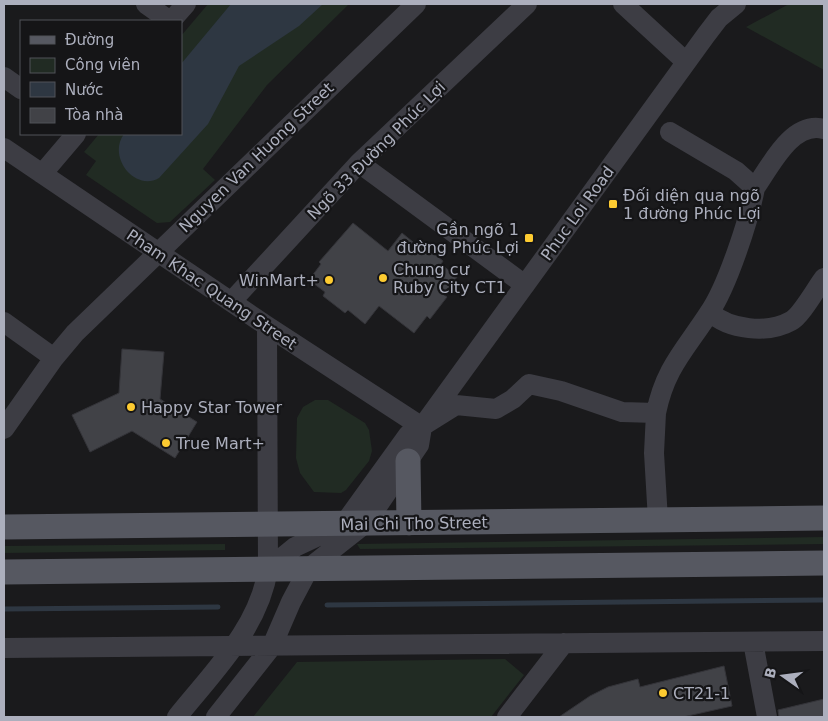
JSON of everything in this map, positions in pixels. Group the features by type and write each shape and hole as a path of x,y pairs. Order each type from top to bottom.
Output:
{"main road":[{"path":"408,461 409,523"},
{"name":"Mai Chi Tho Street","path":"4,527 824,518"},
{"path":"4,572 824,563"}],"street":[{"path":"146,4 170,20"},
{"path":"172,20 186,4"},
{"name":"Nguyen Van Huong Street","path":"4,429 54,358 75,333 416,4"},
{"name":"Ngõ 33 Đường Phúc Lợi","path":"231,302 359,163 527,4"},
{"path":"623,4 686,62"},
{"name":"Phuc Loi Road","path":"355,523 408,435 422,427 686,62 719,18 736,4"},
{"path":"4,77 20,88"},
{"path":"658,520 654,453 656,413 661,388 682,349 710,312 723,285 752,208 755,188 788,141 803,130 824,129"},
{"path":"670,132 736,171 755,188"},
{"path":"42,174 75,135"},
{"name":"Pham Khac Quang Street","path":"4,148 231,302 422,427"},
{"path":"359,163 525,285"},
{"path":"710,312 718,320 744,327 769,328 793,321 824,278"},
{"path":"4,322 54,358"},
{"path":"177,717 234,646 254,616 265,591 268,569 267,326"},
{"path":"422,427 456,405 496,409 514,399 530,384 561,391 622,412 656,413"},
{"name":"Phuc Loi Road","path":"355,523 408,461 419,445 422,427"},
{"path":"268,569 295,547 355,523"},
{"path":"216,717 272,646 290,602 309,568 355,523"},
{"path":"268,524 295,547 309,568"},
{"path":"4,648 824,641"},
{"path":"753,642 767,717"},
{"path":"507,717 564,643"}],"green space":[{"path":"208,4 349,4 267,85 203,169 215,180 170,222 157,223 86,175 96,161 84,152 98,135 182,135 182,35"},
{"path":"789,4 824,4 824,70 746,27"},
{"path":"315,400 328,400 365,423 369,430 372,451 369,461 346,490 341,493 314,492 300,473 296,458 297,418 303,407"},
{"path":"824,537 824,544 360,549 357,544"},
{"path":"225,544 225,550 4,553 4,546"},
{"path":"505,659 524,675 491,717 253,717 297,662"}],"water":[{"path":"231,4 323,4 299,26 239,66 208,124 159,178 150,181 141,180 126,170 121,162 119,153 120,143 124,135 182,135 182,63"}],"building":[{"name":"Chung cư Ruby City CT1","path":"353,223 388,251 402,233 419,247 422,244 443,261 441,264 457,277 444,295 447,297 430,319 427,316 414,333 379,306 365,324 348,310 345,313 323,296 325,292 309,280 321,264 319,262"},
{"name":"Happy Star Tower","path":"122,349 164,352 160,399 197,422 175,458 132,431 90,452 72,415 119,393"},
{"name":"CT21-1","path":"724,666 732,706 683,717 559,717 590,696 608,687 638,679 640,687"},
{"path":"824,699 824,717 779,717 778,710"}],"waterway":[{"path":"327,605 824,600"},
{"path":"4,609 218,607"}],"place":[{"name":"Đối diện qua ngõ 1 đường Phúc Lợi","path":"613,204"},
{"name":"Gần ngõ 1 đường Phúc Lợi","path":"529,238"},
{"name":"Chung cư Ruby City CT1","path":"383,278"},
{"name":"WinMart+","path":"329,280"},
{"name":"Happy Star Tower","path":"131,407"},
{"name":"True Mart+","path":"166,443"},
{"name":"CT21-1","path":"663,693"}]}
